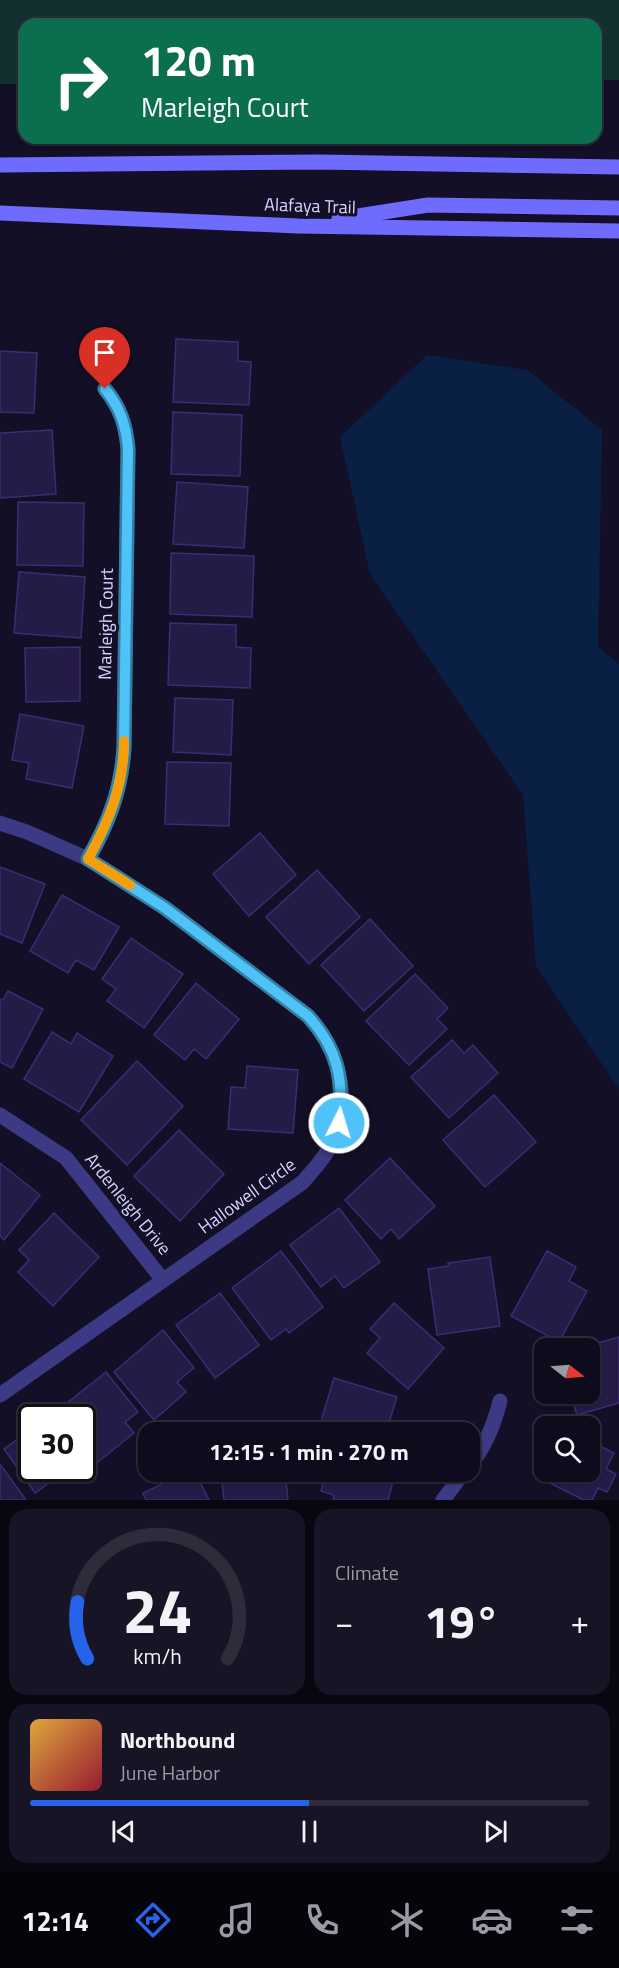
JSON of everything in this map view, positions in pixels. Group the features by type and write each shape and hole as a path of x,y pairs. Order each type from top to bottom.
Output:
{"main road":[{"path":"0,165 320,162 619,167"},
{"path":"298,226 428,205 619,208"},
{"name":"Alafaya Trail","path":"0,213 298,226 619,231"}],"street":[{"name":"Marleigh Court","path":"88,859 115,802 123,765 124,748 128,449 127,433 122,416 105,389"},
{"name":"Hallowell Circle","path":"0,823 27,832 88,859 165,908 308,1016 329,1044 341,1079 339,1123 332,1144 320,1163 303,1182 0,1395"},
{"name":"Ardenleigh Drive","path":"0,1115 66,1158 163,1280"},
{"path":"480,1451 489,1435 500,1401"},
{"path":"443,1500 456,1482"}],"green space":[{"path":"0,0 619,0 619,80 602,80 602,18 18,18 18,84 0,84"}],"water":[{"path":"427,355 527,370 602,430 598,647 619,664 619,1089 536,966 523,795 370,574 340,437"}],"building":[{"path":"176,339 238,342 238,361 251,362 249,405 173,402"},
{"path":"0,351 37,353 34,413 0,412"},
{"path":"173,412 242,415 240,476 171,474"},
{"path":"52,430 56,494 0,498 0,433"},
{"path":"177,482 248,487 244,548 173,544"},
{"path":"18,502 84,503 83,566 17,565"},
{"path":"171,553 254,556 252,617 170,614"},
{"path":"19,572 85,577 81,638 14,633"},
{"path":"170,623 236,625 236,647 251,648 250,688 168,685"},
{"path":"80,647 80,701 26,702 25,648"},
{"path":"175,698 233,700 231,755 173,752"},
{"path":"20,714 84,726 72,788 26,779 29,763 12,760"},
{"path":"167,762 231,763 229,826 165,824"},
{"path":"260,833 296,875 249,916 213,874"},
{"path":"0,867 45,884 22,943 0,934"},
{"path":"317,870 360,917 309,964 266,917"},
{"path":"62,895 119,927 94,970 76,960 68,973 30,951"},
{"path":"370,919 413,966 364,1011 321,965"},
{"path":"131,938 183,974 144,1028 107,1001 116,989 102,979"},
{"path":"415,974 448,1008 437,1019 447,1029 409,1065 366,1021"},
{"path":"196,983 239,1019 206,1059 194,1049 185,1060 154,1035"},
{"path":"8,991 43,1009 12,1068 0,1062 0,999 3,1000"},
{"path":"52,1032 71,1044 77,1033 113,1056 79,1112 24,1079"},
{"path":"452,1040 464,1053 473,1045 498,1073 449,1118 411,1077"},
{"path":"137,1061 183,1106 127,1165 81,1120"},
{"path":"247,1066 298,1070 293,1133 228,1129 231,1087 245,1088"},
{"path":"494,1095 536,1142 485,1187 443,1140"},
{"path":"179,1130 224,1174 180,1221 134,1176"},
{"path":"390,1158 435,1206 399,1239 391,1229 381,1239 345,1200"},
{"path":"0,1163 40,1195 4,1240 0,1236"},
{"path":"339,1208 380,1262 344,1288 335,1276 321,1287 290,1245"},
{"path":"54,1213 99,1257 53,1306 18,1272 29,1260 19,1250"},
{"path":"281,1251 323,1307 289,1333 286,1329 271,1340 232,1288"},
{"path":"547,1251 576,1267 569,1281 587,1291 561,1338 552,1338 511,1316"},
{"path":"490,1257 500,1326 437,1335 428,1269 449,1266 448,1263"},
{"path":"220,1293 259,1345 215,1378 176,1325"},
{"path":"394,1303 444,1348 408,1389 367,1353 380,1338 370,1329"},
{"path":"163,1330 194,1368 177,1382 186,1392 154,1420 114,1372"},
{"path":"619,1337 619,1403 577,1415 573,1404 600,1404 600,1342"},
{"path":"106,1372 138,1412 125,1422 134,1433 98,1462 96,1460 96,1404 66,1404"},
{"path":"334,1378 397,1397 389,1422 321,1421"},
{"path":"18,1439 18,1469 4,1449"},
{"path":"600,1446 614,1453 606,1469 616,1474 607,1492 598,1488 592,1500 584,1500 547,1482 600,1482"},
{"path":"0,1464 26,1500 0,1500"},
{"path":"27,1482 50,1482 35,1493"},
{"path":"166,1482 200,1482 209,1500 146,1500 143,1493"},
{"path":"222,1482 286,1482 288,1500 224,1500"},
{"path":"324,1482 393,1482 388,1500 333,1500 334,1495 321,1491"}],"slow traffic":[{"path":"124,741 123,765 115,802 88,859 130,885"}],"route":[{"path":"105,389 122,416 127,433 128,449 124,748 123,765 115,802 88,859 165,908 308,1016 319,1028 336,1060 341,1079 339,1123"}]}
